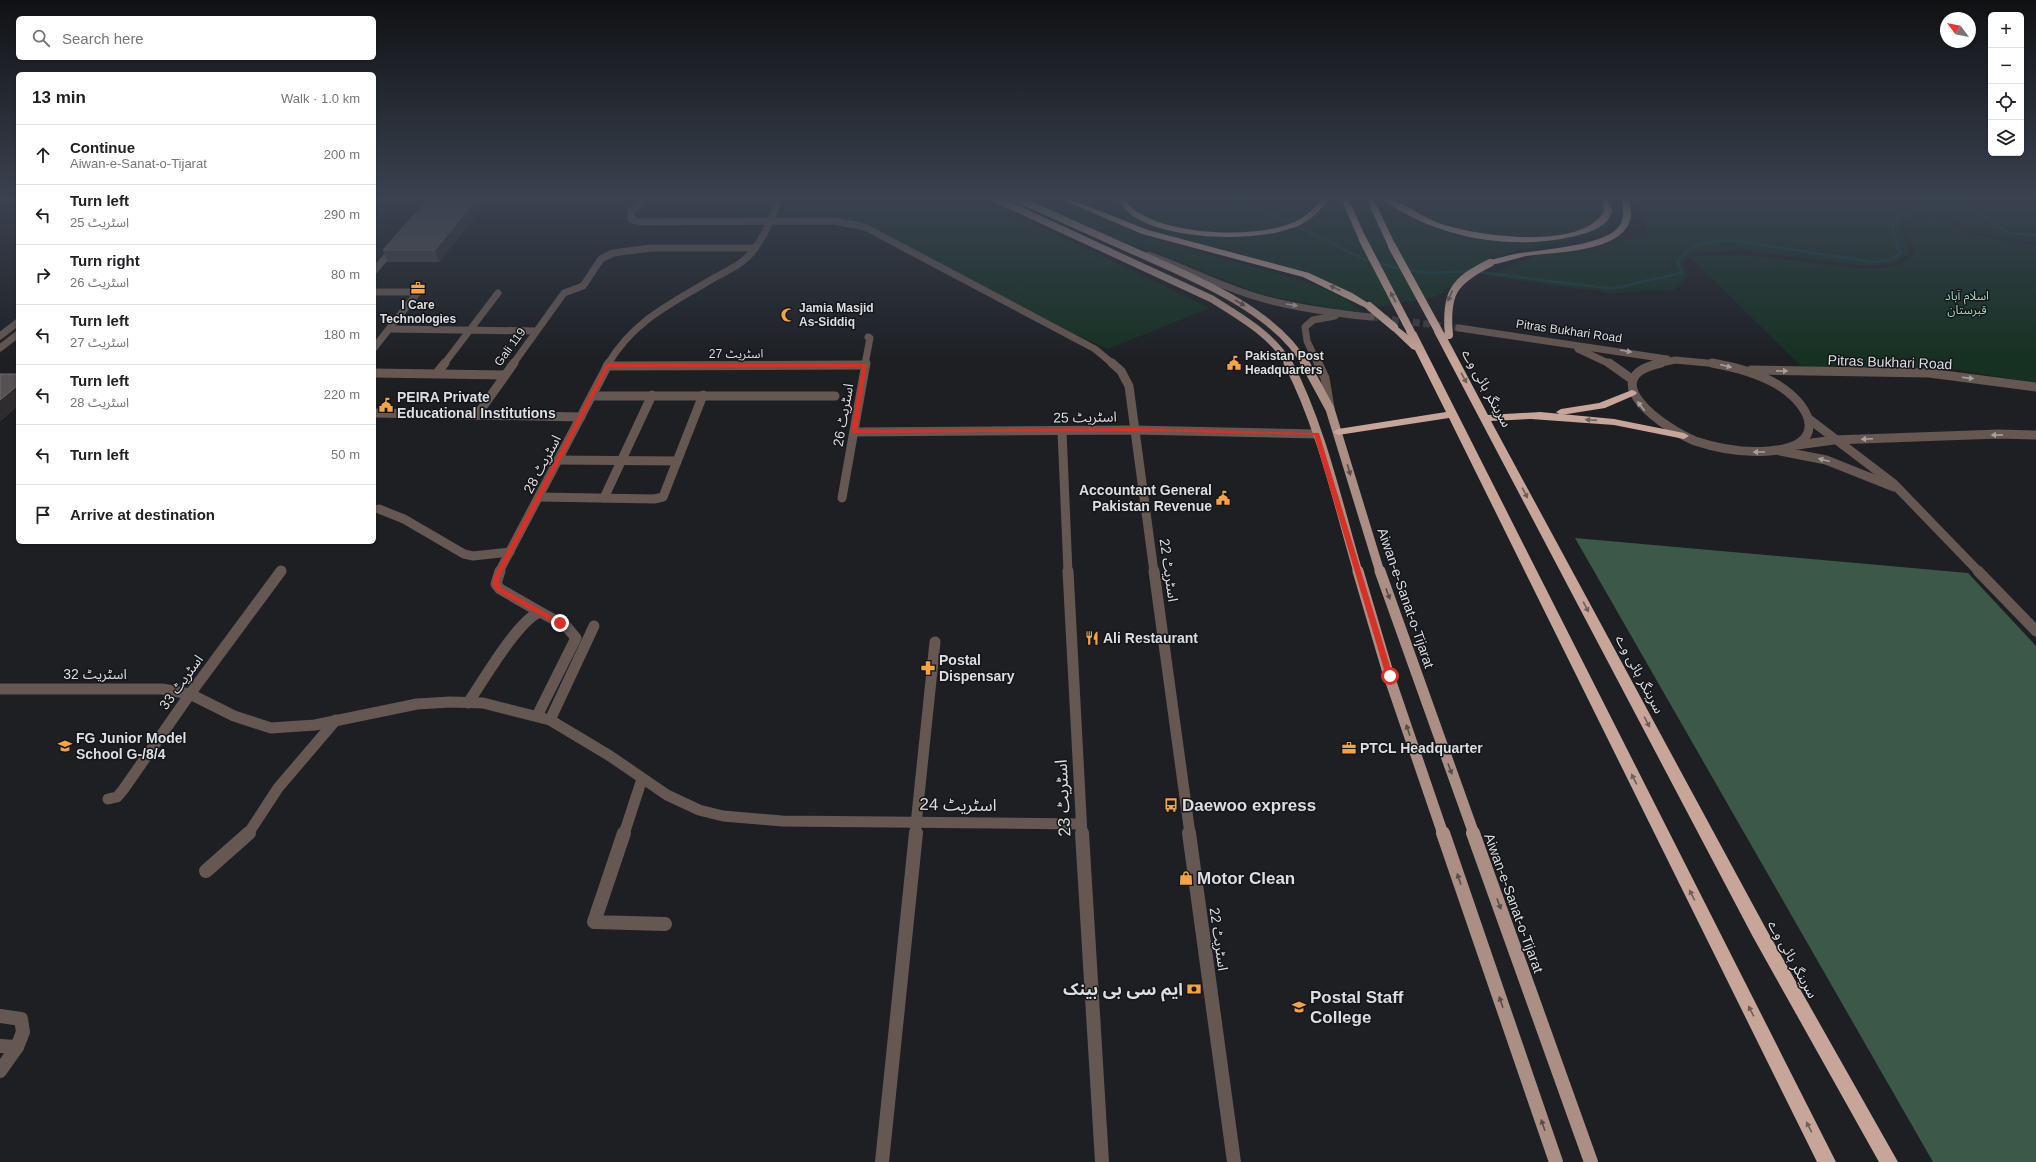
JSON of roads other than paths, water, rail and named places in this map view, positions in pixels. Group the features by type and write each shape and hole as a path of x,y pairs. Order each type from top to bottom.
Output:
{"highway":[{"path":"1219,252 1306,276 1349,295 1369,306 1422,353"},
{"path":"1369,252 1422,353 1827,1162"},
{"name":"سرینگر ہائی وے","path":"1396,252 1444,333 1450,354 1486,418 1755,925 1889,1162"},
{"path":"1444,333 1446,311 1451,293 1462,280 1490,263 1514,256 1539,252"},
{"path":"1486,418 1533,416 1601,406 1632,393"},
{"path":"1338,432 1452,414"},
{"path":"1533,416 1614,422 1684,436"}],"main road":[{"path":"1111,252 1212,299 1242,318 1271,341 1291,366 1317,434 1390,676 1556,1162"},
{"name":"Aiwan-e-Sanat-o-Tijarat","path":"1134,252 1224,294 1260,316 1290,342 1301,356 1330,409 1378,566 1591,1162"},
{"path":"1212,299 1224,294"}],"street":[{"path":"376,269 390,252"},
{"name":"Gali 119","path":"477,415 504,375 564,293 576,292 582,288 601,259 612,253 620,252"},
{"name":"اسٹریٹ 28","path":"540,612 500,589 496,584 497,576 607,366 619,346 638,326 658,311 743,261 752,252"},
{"name":"اسٹریٹ 22","path":"911,252 1095,349 1121,370 1129,386 1163,628 1234,1162"},
{"path":"1139,252 1176,264 1256,297 1351,315 1371,317"},
{"path":"376,292 418,292 376,346"},
{"path":"437,373 498,293"},
{"path":"1330,409 1325,378 1307,341 1304,327 1307,323 1320,317 1351,315"},
{"path":"0,336 16,324"},
{"path":"10,328 16,328"},
{"name":"Pitras Bukhari Road","path":"1459,328 1559,343 1598,346 1675,360"},
{"path":"390,329 536,331"},
{"path":"0,348 16,336"},
{"name":"اسٹریٹ 26","path":"842,498 870,338 868,337"},
{"path":"1559,343 1594,354 1618,368 1633,380"},
{"path":"1900,490 1826,460 1776,451 1738,451 1711,445 1684,436 1659,423 1641,408 1632,393 1633,380 1638,372 1647,366 1675,360 1708,362 1743,370 1770,381 1800,403 1809,419 1834,440 1883,474 1900,490 2036,631"},
{"name":"اسٹریٹ 27","path":"607,366 865,365"},
{"name":"Pitras Bukhari Road","path":"1743,370 1929,373 2036,388"},
{"path":"376,373 504,375"},
{"path":"604,498 652,395"},
{"path":"539,497 663,497 703,395"},
{"path":"592,396 835,396"},
{"path":"376,413 581,418"},
{"path":"1794,446 1808,434 1810,424 1809,419"},
{"name":"اسٹریٹ 25","path":"854,432 1134,430 1317,434"},
{"name":"اسٹریٹ 23","path":"1062,431 1081,824 1102,1162"},
{"path":"1776,451 1794,446 1834,440 2000,434 2036,435"},
{"path":"558,460 676,461"},
{"path":"379,510 404,519 464,554 473,556 510,552"},
{"name":"اسٹریٹ 33","path":"108,799 117,797 123,790 190,694 278,574"},
{"path":"468,703 517,632 532,615 540,612 560,623 575,634 576,638 537,716"},
{"path":"550,720 594,626"},
{"path":"882,1162 935,642"},
{"name":"اسٹریٹ 32","path":"0,689 162,689 190,694 234,716 270,728 292,728 417,704 483,704 537,716"},
{"name":"اسٹریٹ 24","path":"537,716 550,720 592,744 642,779 673,798 699,810 723,816 782,821 1081,824"},
{"path":"206,871 237,846 250,832 278,789 302,760 318,744 336,720"},
{"path":"642,779 594,922 664,924"},
{"path":"0,1016 21,1019 23,1032 17,1046 0,1071"},
{"path":"0,1046 17,1046"}],"waterway":[{"path":"1350,252 1364,259 1406,270 1430,273 1473,271"},
{"path":"1479,272 1606,288 1620,287 1672,276 1682,272 1677,262 1686,252"},
{"path":"1809,252 1872,262 1891,260 1901,252"}],"tunnel":[{"path":"1371,317 1459,328"}],"place":[{"name":"I Care Technologies","path":"418,288"},
{"name":"Jamia Masjid As-Siddiq","path":"788,315"},
{"name":"Pakistan Post Headquarters","path":"1234,363"},
{"name":"PEIRA Private Educational Institutions","path":"386,405"},
{"name":"Accountant General Pakistan Revenue","path":"1223,498"},
{"name":"Ali Restaurant","path":"1092,638"},
{"name":"Postal Dispensary","path":"928,668"},
{"name":"FG Junior Model School G-/8/4","path":"65,746"},
{"name":"PTCL Headquarter","path":"1349,748"},
{"name":"Daewoo express","path":"1171,805"},
{"name":"Motor Clean","path":"1186,878"},
{"name":"ایم سی بی بینک","path":"1194,989"},
{"name":"Postal Staff College","path":"1299,1007"}],"park label":[{"name":"اسلام آباد قبرستان","path":"1967,303"}]}
